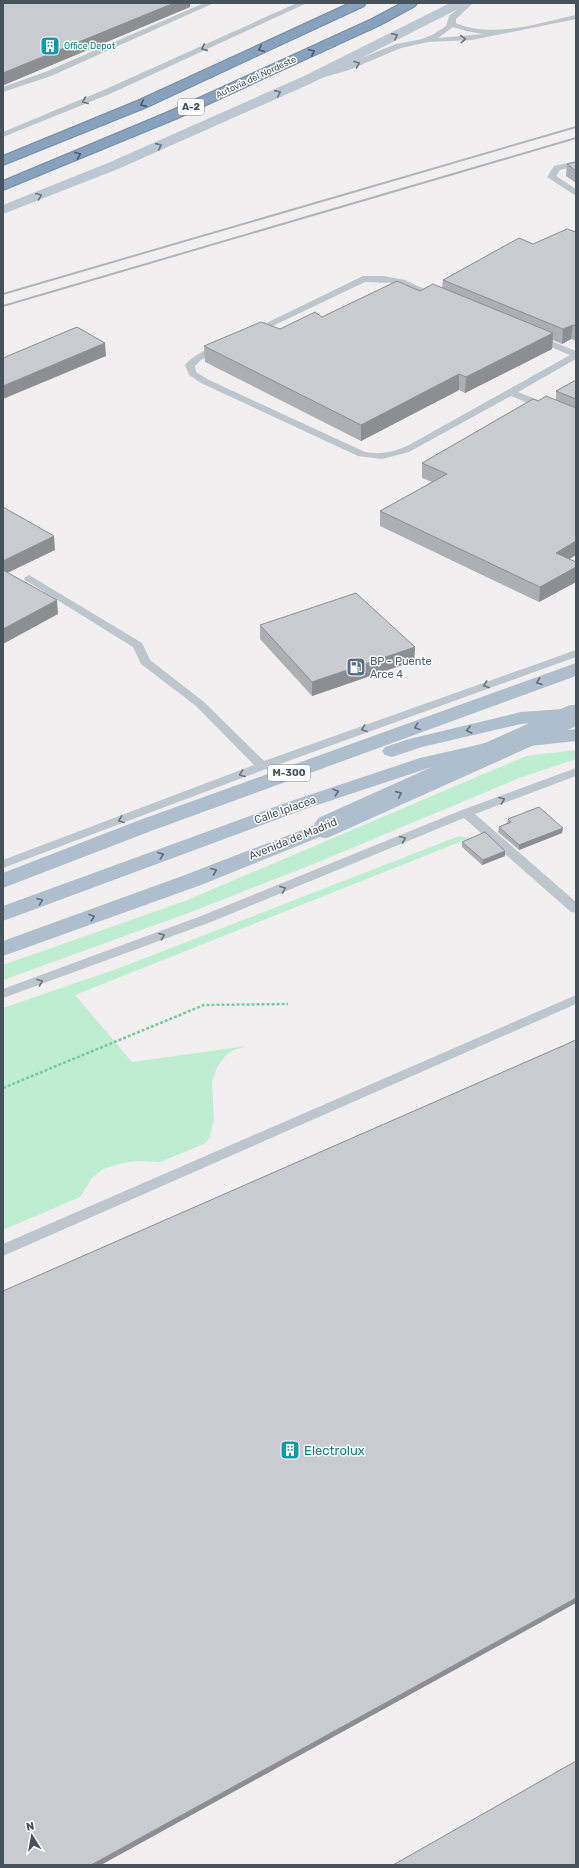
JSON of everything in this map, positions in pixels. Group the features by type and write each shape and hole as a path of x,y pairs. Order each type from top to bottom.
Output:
{"highway":[{"name":"A-2","path":"3,159 142,104 360,3"},
{"name":"Autovía del Nordeste","path":"3,186 174,115 415,4"}],"main road":[{"name":"M-300","path":"3,880 151,823 576,669"},
{"name":"Avenida de Madrid","path":"3,949 193,880 325,827 576,714"},
{"name":"Calle Iplacea","path":"3,889 285,787 416,743 521,718 576,714"},
{"name":"Calle Iplacea","path":"3,914 298,805 427,762 530,740 576,735"}],"street":[{"path":"3,210 113,166 307,80 460,3"}],"lane":[{"path":"3,90 48,74 210,3"},
{"path":"3,134 109,91 303,3"},
{"path":"424,41 437,36 449,28 452,24 452,18 469,3"},
{"path":"307,80 346,68 399,46 424,41 472,38 576,18"},
{"path":"452,24 468,30 487,32 509,31"},
{"path":"576,163 557,168 551,177 576,193"},
{"path":"241,337 363,279 380,277 397,280 447,301"},
{"path":"526,333 576,355"},
{"path":"227,344 198,358 190,365 192,373 204,381 362,454 378,458 396,455 413,447 576,355"},
{"path":"511,392 576,419"},
{"path":"29,578 138,645 145,662 200,704 262,766"},
{"path":"3,864 262,766 576,653"},
{"path":"3,994 206,919 466,813 576,772"},
{"path":"466,813 576,909"},
{"path":"3,1250 576,999"}],"path":[{"path":"3,1088 204,1005 288,1004"}],"green space":[{"path":"576,750 576,759 522,777 316,863 191,912 3,980 3,965 185,901 526,756"},
{"path":"459,836 470,838 75,995 132,1062 247,1046 234,1050 225,1056 217,1067 212,1082 214,1120 210,1136 206,1143 160,1162 137,1161 123,1163 103,1169 92,1178 80,1197 3,1230 3,1008 122,967"}],"building":[{"name":"Office Depot","path":"3,3 174,3 3,73"},
{"path":"576,162 576,171 567,164"},
{"path":"567,229 576,232 576,326 573,325 563,329 443,280 519,238 533,244"},
{"path":"397,281 420,291 433,284 553,333 466,377 459,374 361,425 204,346 261,322 280,329 315,312 322,317"},
{"path":"77,327 105,343 3,386 3,358"},
{"path":"576,380 576,399 556,391"},
{"path":"546,396 576,408 576,541 556,553 576,562 576,567 540,587 380,511 447,474 422,463 533,399 538,401"},
{"path":"3,507 54,536 3,561"},
{"path":"3,570 57,600 3,629"},
{"path":"356,593 415,647 312,682 260,625"},
{"path":"539,807 563,828 519,845 499,827 511,822 508,819"},
{"path":"485,832 505,851 483,860 462,842"},
{"name":"Electrolux","path":"576,1040 576,1598 91,1865 3,1865 3,1291"},
{"path":"576,1761 576,1865 393,1865"}],"railway":[{"path":"3,294 576,127"},
{"path":"3,306 576,138"}],"place":[{"name":"Office Depot","path":"50,46"},
{"name":"BP - Puente Arce 4","path":"356,667"},
{"name":"Electrolux","path":"290,1450"}]}
